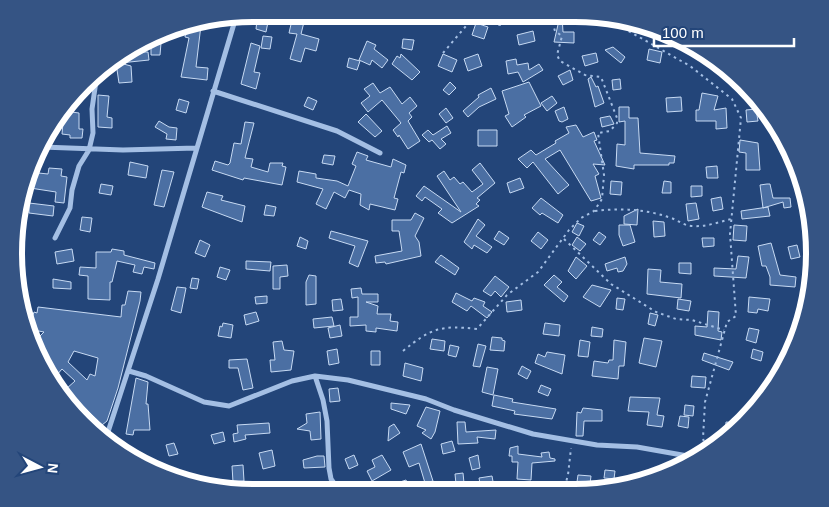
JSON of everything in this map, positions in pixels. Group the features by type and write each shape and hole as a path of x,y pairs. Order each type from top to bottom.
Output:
{"street":[{"path":"108,433 129,371 234,23"},
{"path":"55,238 70,208 79,166 89,150 93,133 92,109 95,85"},
{"path":"214,91 337,131 380,153"},
{"path":"48,147 89,150 196,148"},
{"path":"129,371 146,376 204,402 229,406 292,381 315,376 348,380 426,400 533,434 572,441 637,447 664,454 686,457"},
{"path":"315,376 323,400 330,474 336,484"}],"path":[{"path":"443,53 469,22"},
{"path":"484,22 500,26 511,22"},
{"path":"552,22 555,31 562,36 557,55 560,61 585,75 601,77 617,118 617,123 610,131 598,132 604,174 604,195 594,211"},
{"path":"622,27 690,66 732,99 741,118 731,219 731,266 736,316 727,322 724,330 705,402 703,438 705,446"},
{"path":"403,351 419,338 437,328 477,328 507,295 538,272 563,238 581,218 594,211 624,210 646,212 671,217 676,222 692,226 706,226 731,219"},
{"path":"563,238 611,284 656,312 676,320 692,320 724,330"},
{"path":"565,484 572,441"}],"building":[{"path":"257,22 268,22 266,32 256,29"},
{"path":"292,22 304,22 301,34 319,39 316,51 305,48 301,62 290,59 297,34 289,33"},
{"path":"559,22 562,22 563,32 574,32 574,43 554,42"},
{"path":"476,23 488,27 484,39 472,35"},
{"path":"201,29 196,67 208,68 207,80 181,77 189,38 185,37 186,33"},
{"path":"533,31 535,41 519,45 517,35"},
{"path":"263,36 272,37 270,49 261,48"},
{"path":"403,39 414,40 412,50 402,48"},
{"path":"367,41 376,45 374,49 388,60 382,68 372,60 370,65 359,60"},
{"path":"161,43 160,55 151,55 151,46"},
{"path":"251,43 260,46 254,72 260,73 256,89 241,84"},
{"path":"613,47 625,57 621,63 605,50"},
{"path":"649,49 662,52 660,63 647,60"},
{"path":"140,52 148,52 149,60 123,63"},
{"path":"596,53 598,62 585,66 582,56"},
{"path":"401,54 420,72 412,80 392,64 397,56 400,58"},
{"path":"443,54 457,60 452,72 438,66"},
{"path":"478,54 482,66 468,71 464,59"},
{"path":"349,58 360,61 357,70 347,67"},
{"path":"516,59 517,65 528,63 529,70 539,64 543,70 523,82 518,72 508,74 506,61"},
{"path":"122,63 131,66 132,82 119,83 117,67"},
{"path":"570,70 573,80 563,85 558,76"},
{"path":"591,77 596,87 598,86 604,103 595,107 588,79"},
{"path":"620,79 621,89 613,90 612,80"},
{"path":"450,82 456,88 449,95 443,90"},
{"path":"529,82 541,106 524,115 526,117 512,127 505,116 509,114 502,91"},
{"path":"373,83 380,93 390,87 402,104 410,97 417,106 409,113 412,117 408,121 420,141 408,149 399,135 398,137 393,130 401,123 382,100 368,112 361,103 370,96 364,89"},
{"path":"491,88 496,99 479,107 468,117 463,111 479,97 478,95"},
{"path":"702,93 718,96 714,110 726,108 727,128 716,129 716,121 696,121 696,110 699,110"},
{"path":"98,95 109,96 107,117 112,118 112,128 98,127"},
{"path":"552,96 557,103 547,111 541,103"},
{"path":"308,97 317,101 313,110 304,106"},
{"path":"681,97 682,111 667,112 666,98"},
{"path":"179,99 189,102 186,113 176,110"},
{"path":"564,107 568,119 562,122 559,121 555,111"},
{"path":"619,107 629,107 629,118 638,118 640,153 675,156 674,163 669,163 669,165 634,165 634,169 616,166 617,144 625,145 625,121 619,122"},
{"path":"446,108 453,118 446,123 439,114"},
{"path":"756,109 758,121 747,122 746,110"},
{"path":"70,113 79,113 79,129 83,129 82,138 70,138 70,135 62,134 63,122"},
{"path":"366,114 382,131 375,137 358,122"},
{"path":"610,116 614,124 602,127 600,118"},
{"path":"159,121 169,127 177,128 176,140 166,139 167,134 155,127"},
{"path":"245,122 254,123 245,158 253,159 251,167 268,172 270,163 283,163 282,166 286,167 282,185 244,178 243,180 212,170 215,161 228,165 230,163 234,143 241,144"},
{"path":"576,125 583,137 594,132 597,140 594,141 605,165 593,164 599,174 595,176 601,198 591,201 560,150 545,159 569,185 558,194 533,162 527,168 518,159 531,150 536,155 569,133 566,127"},
{"path":"447,126 451,133 441,139 446,144 440,149 432,140 429,142 422,135 428,130 433,135"},
{"path":"478,130 497,130 497,146 478,146"},
{"path":"740,140 758,143 760,170 746,170 746,153 739,152"},
{"path":"357,152 368,156 366,160 391,167 393,159 406,165 404,173 401,172 394,198 398,199 395,210 370,204 369,210 360,205 361,194 349,190 345,198 334,192 326,209 316,204 323,189 297,182 299,171 316,174 316,178 337,181 348,186 356,166 352,164"},
{"path":"324,155 335,156 333,165 322,163"},
{"path":"130,162 148,166 146,178 128,175"},
{"path":"480,163 495,183 477,198 480,200 476,204 479,206 452,223 438,213 442,209 425,197 422,201 416,196 424,186 461,212 437,176 444,171 450,180 454,177 460,184 463,182 472,192 483,184 472,170"},
{"path":"717,166 718,178 707,178 706,167"},
{"path":"49,168 62,169 61,176 67,177 64,203 55,202 56,192 32,188 37,173 48,174"},
{"path":"162,170 174,172 164,207 154,205"},
{"path":"520,178 524,188 510,193 507,183"},
{"path":"611,181 622,182 621,195 610,194"},
{"path":"664,181 671,182 671,193 662,193"},
{"path":"101,184 113,186 111,195 99,193"},
{"path":"770,184 773,198 790,198 791,207 784,208 783,202 763,208 760,185"},
{"path":"691,186 702,186 702,196 691,197"},
{"path":"207,192 223,196 221,200 245,206 242,222 202,207"},
{"path":"721,197 723,209 713,211 711,199"},
{"path":"541,198 563,215 558,223 542,213 540,215 532,208"},
{"path":"29,203 54,206 53,216 29,213"},
{"path":"696,203 699,219 688,221 686,204"},
{"path":"266,205 276,207 274,216 264,215"},
{"path":"768,207 770,216 742,219 741,211"},
{"path":"638,209 637,225 624,224 624,216"},
{"path":"415,213 424,218 415,236 419,242 421,256 386,264 385,262 376,263 375,256 402,251 399,231 392,231 392,220 411,220"},
{"path":"82,217 92,218 90,232 80,230"},
{"path":"478,219 485,225 476,236 492,247 487,253 474,245 472,249 464,242"},
{"path":"653,221 664,222 665,236 654,237"},
{"path":"577,223 584,226 579,236 572,232"},
{"path":"619,225 630,225 635,242 623,246 619,235"},
{"path":"734,225 747,226 746,241 733,240"},
{"path":"331,231 368,241 358,267 349,263 355,246 329,238"},
{"path":"499,231 509,238 504,245 494,239"},
{"path":"538,232 548,240 541,249 531,241"},
{"path":"599,232 606,237 600,245 593,240"},
{"path":"300,237 308,241 306,249 297,246"},
{"path":"577,237 586,244 580,251 572,245"},
{"path":"702,238 714,238 714,246 703,247"},
{"path":"200,240 210,245 205,257 195,253"},
{"path":"771,243 780,275 796,277 795,287 770,285 770,277 766,266 762,266 758,246"},
{"path":"797,245 800,257 791,259 788,247"},
{"path":"72,249 74,261 57,264 55,252"},
{"path":"112,249 124,251 124,255 155,263 154,269 144,267 142,274 133,272 135,265 117,261 112,282 110,282 110,300 88,299 88,276 79,275 80,267 96,268 96,252 111,252"},
{"path":"441,255 459,268 455,275 435,262"},
{"path":"738,256 749,257 746,278 714,276 714,268 736,269"},
{"path":"576,257 587,266 576,279 568,271"},
{"path":"625,257 627,264 623,271 618,272 617,268 607,271 605,264"},
{"path":"246,261 271,262 270,271 246,269"},
{"path":"679,263 691,263 691,274 679,273"},
{"path":"287,265 288,276 280,277 280,289 273,289 273,266"},
{"path":"220,267 230,270 226,280 217,277"},
{"path":"648,269 661,270 660,282 682,284 681,298 647,294"},
{"path":"309,275 316,276 316,304 306,305 306,282"},
{"path":"554,275 562,282 557,287 568,296 564,302 544,285"},
{"path":"495,276 509,287 501,297 495,291 491,296 483,291"},
{"path":"192,278 199,279 197,289 190,288"},
{"path":"53,279 71,282 71,289 53,288"},
{"path":"592,285 611,290 600,307 583,297"},
{"path":"177,287 186,288 181,313 171,310"},
{"path":"361,288 362,294 378,294 378,302 366,302 378,306 377,314 391,314 390,321 398,322 397,331 376,328 376,332 366,331 366,325 350,326 350,317 358,317 358,297 352,298 351,289"},
{"path":"128,291 141,292 118,388 107,421 102,425 66,389 75,381 62,369 57,375 38,338 44,332 36,330 32,318 34,312 37,313 38,307 121,317 122,305 125,305","holes":["74,351 98,358 95,376 90,374 87,380 68,362"]},
{"path":"456,293 472,301 474,298 485,302 483,306 492,312 487,318 471,306 467,311 452,302"},
{"path":"267,296 267,303 256,304 255,297"},
{"path":"749,297 770,299 768,311 758,309 757,313 748,312"},
{"path":"617,298 625,299 623,310 616,309"},
{"path":"341,299 343,310 333,311 332,300"},
{"path":"678,299 691,301 689,311 677,309"},
{"path":"521,300 522,310 507,312 506,302"},
{"path":"708,311 719,312 718,331 722,332 721,340 695,335 695,326 707,327"},
{"path":"256,312 259,321 246,325 244,315"},
{"path":"650,313 658,315 655,326 648,324"},
{"path":"332,317 334,326 314,328 313,319"},
{"path":"223,323 233,325 231,338 218,336 220,326 222,327"},
{"path":"545,323 560,325 559,336 543,334"},
{"path":"340,325 342,336 330,338 328,328"},
{"path":"592,327 603,329 602,337 591,336"},
{"path":"749,328 759,330 756,343 746,340"},
{"path":"492,337 502,338 505,341 504,351 490,350"},
{"path":"644,338 662,341 656,367 639,363"},
{"path":"432,339 445,341 444,351 430,349"},
{"path":"580,340 590,342 588,357 578,356"},
{"path":"614,340 626,342 624,366 619,366 618,379 592,376 594,361 608,363 609,360 613,360"},
{"path":"282,341 284,350 294,351 291,370 271,372 270,360 275,360 273,342"},
{"path":"478,344 486,346 480,367 473,366"},
{"path":"450,345 459,347 456,357 448,355"},
{"path":"337,349 339,363 329,365 327,351"},
{"path":"753,349 763,352 761,361 751,358"},
{"path":"371,351 380,351 380,365 371,365"},
{"path":"547,352 565,355 562,374 535,363 538,354 545,357"},
{"path":"704,353 733,362 729,370 702,360"},
{"path":"247,359 253,388 243,390 238,368 229,368 229,360"},
{"path":"405,363 423,368 421,381 403,376"},
{"path":"522,366 531,371 527,379 518,374"},
{"path":"487,367 498,369 493,395 482,392"},
{"path":"692,376 706,377 705,388 691,387"},
{"path":"136,378 148,382 146,404 148,404 150,430 134,430 133,435 126,434"},
{"path":"541,385 551,389 548,396 538,392"},
{"path":"338,388 340,401 330,402 329,389"},
{"path":"494,395 513,399 512,402 556,409 552,419 514,414 515,411 492,406"},
{"path":"630,397 660,398 657,415 664,416 662,427 647,425 649,412 628,411"},
{"path":"391,403 410,405 406,414 391,409"},
{"path":"685,405 694,406 693,416 684,415"},
{"path":"426,407 440,411 435,432 431,439 422,433 426,430 417,426"},
{"path":"583,408 602,410 602,421 584,421 583,436 576,436 577,412 581,413"},
{"path":"320,412 321,439 311,440 310,431 297,429 307,423 306,414"},
{"path":"680,416 689,417 688,428 678,426"},
{"path":"457,422 465,422 466,432 496,430 495,439 477,437 478,443 458,444"},
{"path":"726,422 733,423 728,427 725,429"},
{"path":"269,423 270,433 245,435 246,439 234,442 233,434 238,433 237,425"},
{"path":"394,424 400,433 388,441 389,427"},
{"path":"223,432 225,441 214,444 211,435"},
{"path":"452,441 455,451 443,454 441,444"},
{"path":"174,443 178,454 169,456 166,445"},
{"path":"421,444 433,481 425,483 419,463 409,467 403,452"},
{"path":"518,446 518,454 542,457 541,453 549,452 550,458 555,459 555,461 532,463 531,480 517,479 518,462 512,462 512,456 509,456 510,448"},
{"path":"272,450 275,466 263,469 259,453"},
{"path":"354,455 358,465 349,469 345,459"},
{"path":"382,455 391,470 372,481 367,471 375,467 372,460"},
{"path":"478,455 480,468 472,470 469,458"},
{"path":"324,456 325,467 304,468 303,460"},
{"path":"243,465 244,481 233,482 232,466"},
{"path":"605,470 615,471 614,479 604,478"},
{"path":"463,473 464,483 456,484 455,474"},
{"path":"578,475 591,476 590,484 577,482"},
{"path":"492,476 493,484 480,484 479,478"},
{"path":"406,480 408,484 397,484"}]}
